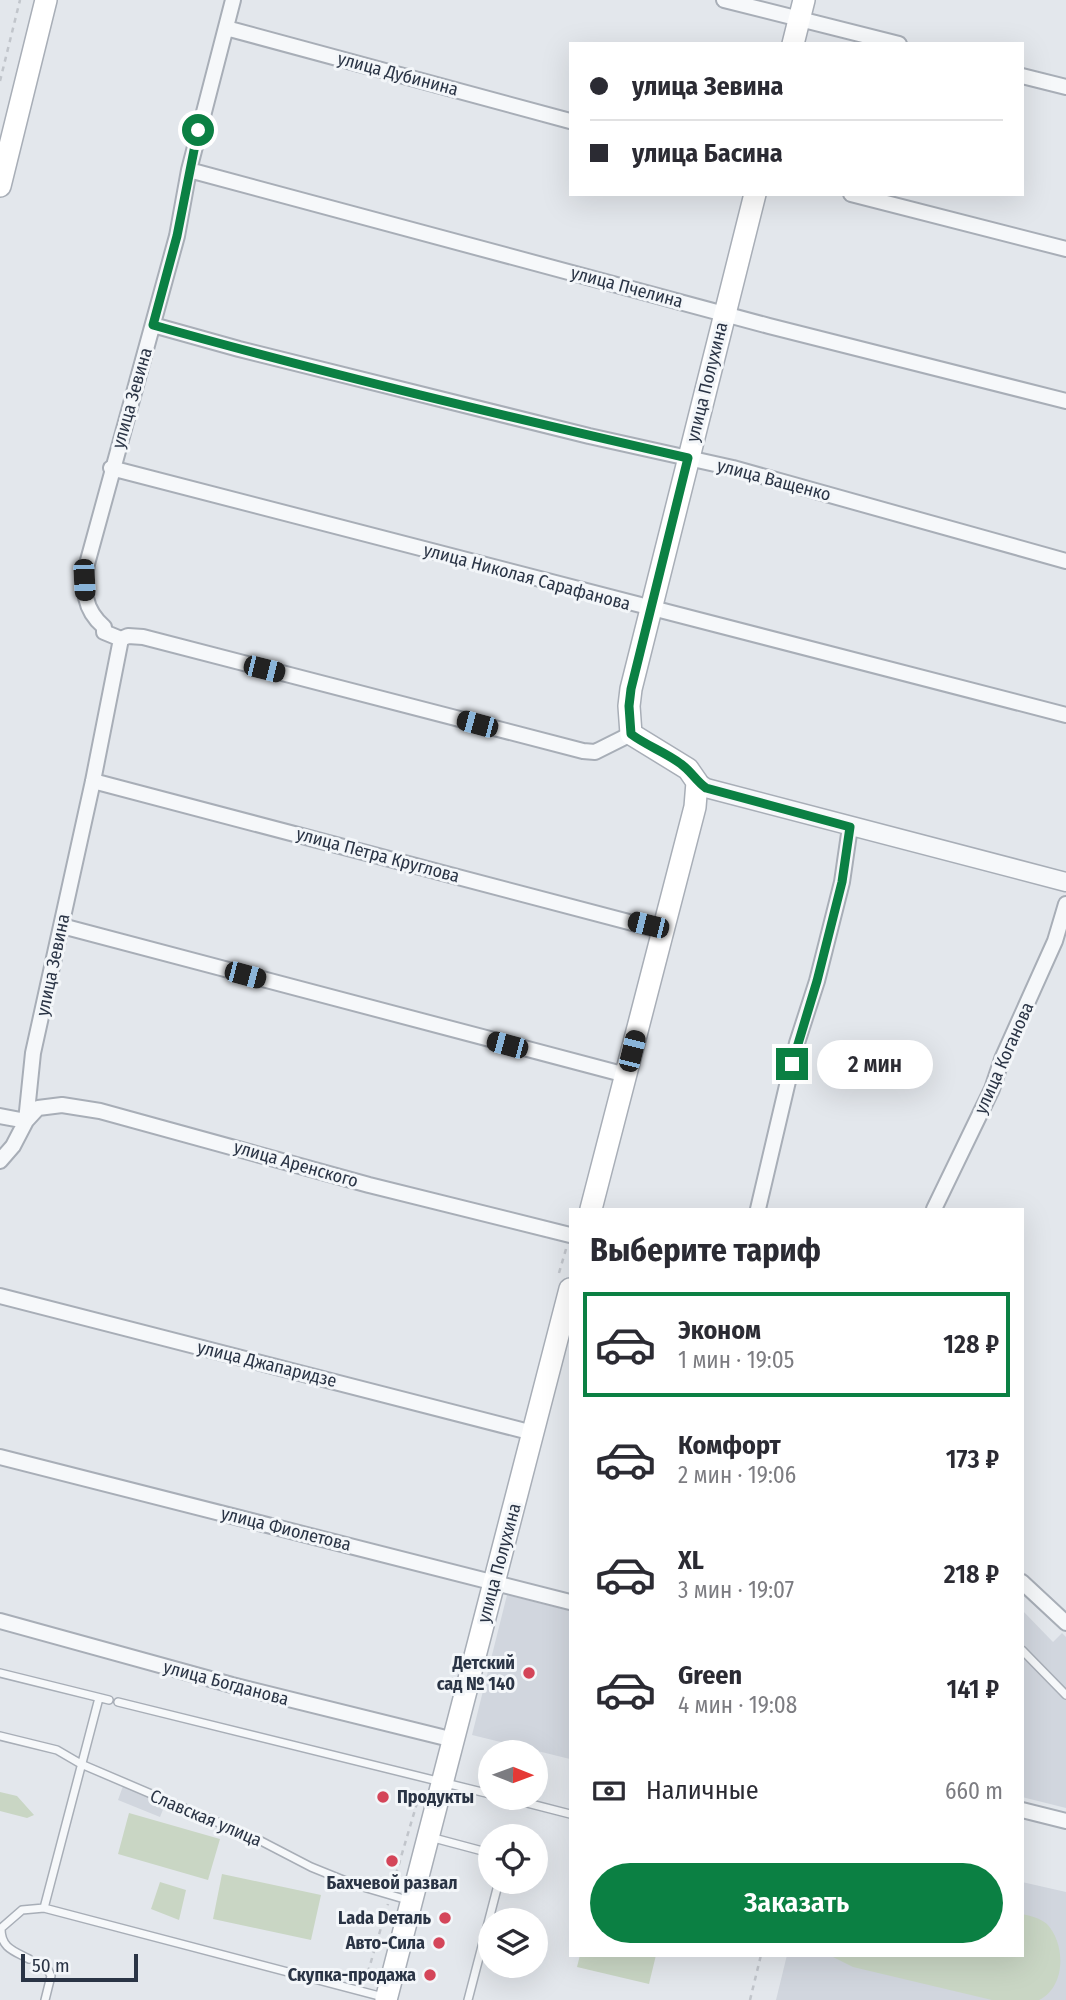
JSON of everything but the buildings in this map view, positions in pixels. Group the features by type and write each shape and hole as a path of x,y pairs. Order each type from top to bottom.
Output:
{"main road":[{"path":"0,186 46,0"},
{"path":"794,42 802,10"},
{"name":"улица Полухина","path":"631,734 631,689 754,196"},
{"path":"591,1208 695,807 697,782 688,769 631,734"},
{"name":"улица Полухина","path":"386,1999 569,1293"}],"street":[{"name":"улица Зевина","path":"0,1161 13,1146 26,1121 33,1053 93,781 121,639 104,632 104,627 88,608 84,580 111,468 177,236 189,170 233,0"},
{"path":"724,0 802,10 893,42"},
{"name":"улица Дубинина","path":"226,28 569,121"},
{"path":"1024,76 1066,87"},
{"name":"улица Пчелина","path":"189,170 783,330 1066,401"},
{"path":"858,196 1066,249"},
{"name":"улица Ващенко","path":"153,325 590,436 733,468 1066,561"},
{"name":"улица Николая Сарафанова","path":"111,468 1066,715"},
{"path":"121,639 128,636 143,638 583,751 595,752 631,734"},
{"name":"улица Петра Круглова","path":"93,781 663,930"},
{"path":"697,782 706,788 1066,882"},
{"path":"758,1208 797,1043 817,981 842,882 850,827"},
{"name":"улица Коганова","path":"934,1208 992,1089 1002,1059 1055,941 1066,904"},
{"path":"62,926 626,1075"},
{"name":"улица Аренского","path":"26,1121 38,1108 62,1105 100,1111 369,1185 569,1235"},
{"path":"0,1116 26,1121"},
{"name":"улица Джапаридзе","path":"0,1296 533,1433"},
{"name":"улица Фиолетова","path":"0,1457 569,1602"},
{"path":"1024,1584 1066,1623"},
{"name":"улица Богданова","path":"0,1621 232,1685 454,1741"},
{"path":"1024,1810 1066,1821"}],"lane":[{"path":"1024,1652 1066,1695"},
{"path":"0,1673 109,1700"},
{"path":"44,1908 99,1698"},
{"path":"118,1702 478,1791"},
{"name":"Славская улица","path":"0,1736 57,1750 81,1764 259,1840 311,1867 353,1884 412,1901"},
{"path":"548,1808 569,1814"},
{"path":"429,1836 478,1850"},
{"path":"468,2000 496,1894"},
{"path":"29,1959 6,1947 1,1939 1,1929 22,1910 44,1908 386,1999"},
{"path":"45,1964 51,1976 45,2000"}],"path":[{"path":"0,81 20,0"},
{"path":"750,2000 761,1957"}],"shaded area":[{"name":"Детский сад № 140","path":"507,1595 569,1611 569,1759 548,1754 548,1740 492,1740 472,1735"},
{"path":"1024,1612 1053,1642 1062,1633 1066,1637 1066,1808 1024,1798"},
{"path":"123,1786 166,1802 160,1817 118,1800"},
{"path":"1024,1882 1066,1892 1066,2000 776,2000 787,1957 1024,1957"}],"green space":[{"path":"0,1792 17,1796 34,1815 27,1818 0,1811"},
{"path":"129,1813 220,1839 208,1880 118,1854"},
{"path":"222,1874 321,1895 311,1940 213,1919"},
{"path":"160,1882 186,1890 179,1920 151,1909"},
{"path":"1024,1915 1047,1924 1058,1942 1060,1953 1058,1976 1054,1985 1048,1994 1039,2000 992,2000 853,1967 833,1957 1024,1957"},
{"path":"580,1957 656,1957 649,1984 577,1967"}],"place":[{"name":"Детский сад № 140","path":"529,1673"},
{"name":"Продукты","path":"383,1797"},
{"name":"Бахчевой развал","path":"392,1861"},
{"name":"Lada Dеталь","path":"445,1918"},
{"name":"Авто-Сила","path":"439,1943"},
{"name":"Скупка-продажа","path":"430,1975"}],"route":[{"path":"198,130 177,236 153,325 590,436 688,458 631,689 631,734 688,769 697,782 706,788 850,827 842,882 817,981 792,1064"}]}
